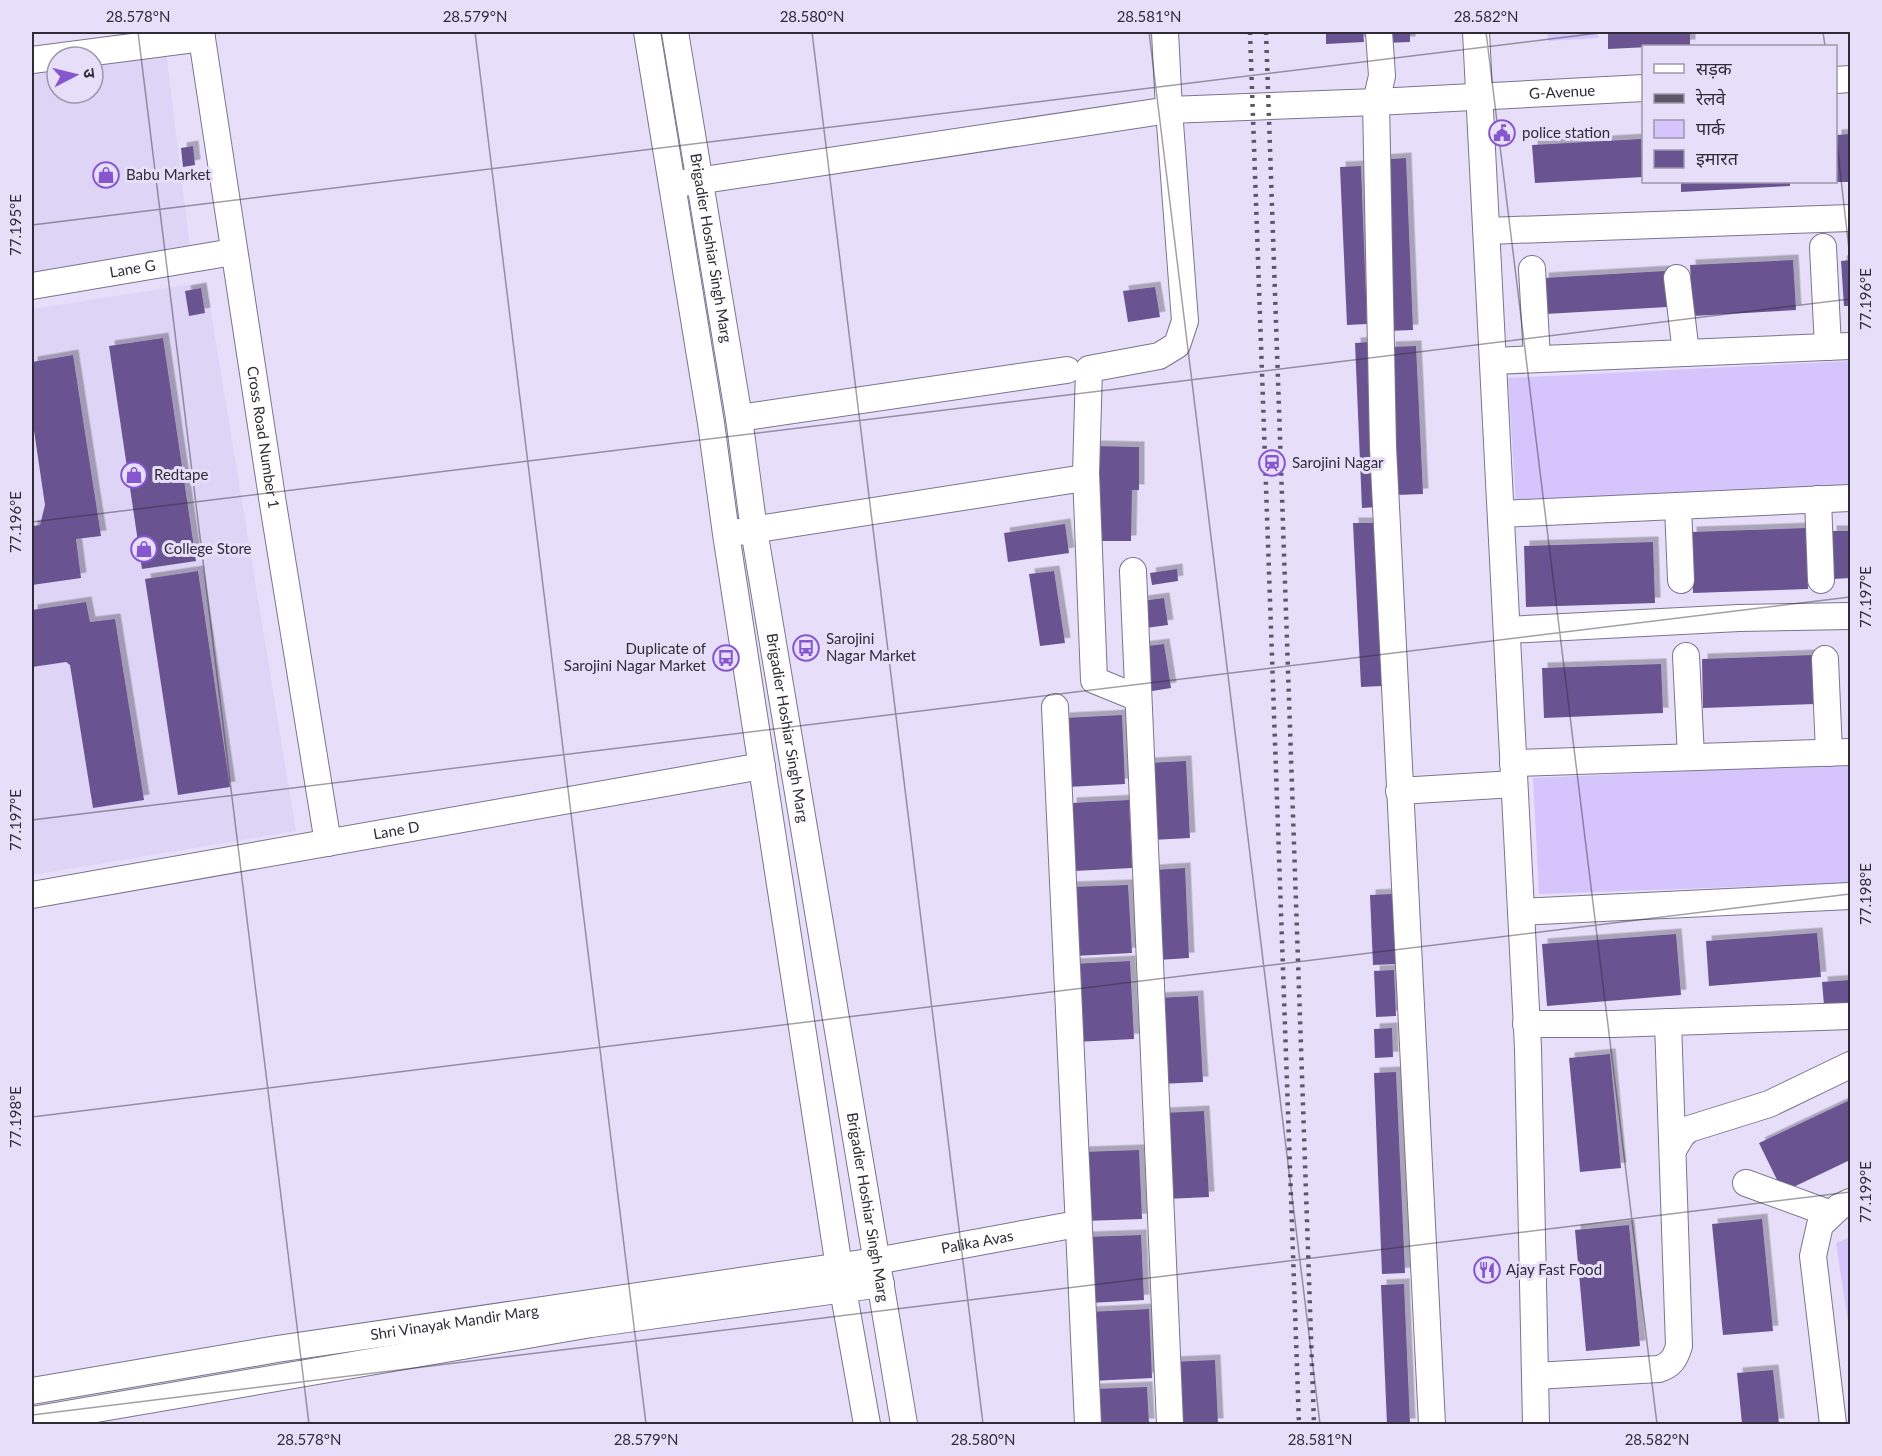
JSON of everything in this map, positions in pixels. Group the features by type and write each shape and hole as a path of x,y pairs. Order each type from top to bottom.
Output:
{"street":[{"name":"Brigadier Hoshiar Singh Marg","path":"646,32 711,423 726,534 841,1278 867,1425"},
{"name":"Brigadier Hoshiar Singh Marg","path":"675,32 739,418 754,530 904,1425"},
{"path":"1138,698 1094,680 1086,473 1089,369 1159,356 1177,345 1185,321 1165,32"},
{"path":"1379,32 1382,76 1376,102 1383,447 1432,1425"},
{"path":"1476,32 1526,1024 1536,1425"},
{"path":"32,60 202,35"},
{"name":"Cross Road Number 1","path":"202,35 234,252 328,843"},
{"name":"G-Avenue","path":"672,185 1169,110 1642,88"},
{"path":"1487,231 1851,218"},
{"path":"1493,361 1839,347 1823,247"},
{"name":"Lane G","path":"32,286 234,252"},
{"path":"1532,269 1537,359"},
{"path":"1677,278 1686,353"},
{"path":"739,418 1067,370"},
{"path":"726,534 1079,480 1084,478 1086,473"},
{"path":"1501,514 1851,498"},
{"path":"1818,499 1821,580"},
{"path":"1678,506 1681,580"},
{"path":"1133,571 1170,1425"},
{"path":"1507,630 1739,618 1851,616"},
{"path":"1686,656 1691,758"},
{"path":"1399,792 1514,774 1691,758 1840,753 1825,659"},
{"path":"1055,707 1088,1425"},
{"name":"Lane D","path":"32,895 762,766"},
{"path":"1521,912 1851,896"},
{"path":"1526,1024 1851,1016"},
{"path":"1535,1376 1659,1369 1668,1366 1675,1358 1678,1346 1668,1022"},
{"path":"1673,1150 1682,1135 1689,1129 1769,1104 1851,1065"},
{"path":"1746,1183 1841,1208"},
{"path":"1833,1425 1813,1256 1820,1225 1841,1208"},
{"name":"Palika Avas","path":"879,1273 1077,1224"},
{"name":"Shri Vinayak Mandir Marg","path":"32,1391 277,1349 879,1273"},
{"path":"32,1420 591,1324 841,1278"}],"shaded area":[{"name":"Babu Market","path":"166,52 191,256 32,278 32,72 45,70 45,105 105,105 105,61"},
{"path":"206,282 296,831 32,875 32,309"}],"green space":[{"path":"1548,32 1598,32 1598,38 1548,41"},
{"path":"1850,361 1850,489 1516,506 1508,378"},
{"path":"1850,764 1850,883 1539,894 1533,778"},
{"path":"1850,1237 1850,1335 1836,1243"}],"building":[{"path":"1326,32 1363,32 1364,42 1326,44"},
{"path":"1385,32 1410,32 1410,42 1385,43"},
{"path":"1608,32 1690,32 1690,45 1642,45 1642,47 1608,49"},
{"path":"1850,134 1850,182 1837,182 1837,135"},
{"path":"1641,139 1642,177 1535,183 1532,145"},
{"path":"193,146 195,165 183,167 181,148"},
{"path":"1406,158 1413,330 1387,331 1379,160"},
{"path":"1361,166 1367,324 1347,325 1340,167"},
{"path":"1681,183 1790,183 1790,186 1681,192"},
{"path":"1793,260 1796,310 1693,316 1690,265"},
{"path":"1850,260 1850,306 1844,306 1841,261"},
{"path":"1665,271 1667,307 1545,314 1543,278"},
{"path":"1155,287 1160,317 1128,322 1123,291"},
{"path":"201,288 205,313 189,316 185,291"},
{"path":"163,338 196,561 142,569 109,346"},
{"path":"1370,342 1377,507 1362,508 1355,343"},
{"path":"1416,346 1423,494 1396,495 1390,347"},
{"path":"73,355 101,536 76,539 81,578 32,585 32,526 40,525 45,505 32,417 32,362"},
{"path":"1094,446 1139,447 1139,490 1132,490 1131,541 1100,541 1100,489 1094,489"},
{"path":"1353,523 1375,523 1382,686 1361,687"},
{"path":"1065,524 1069,553 1008,562 1004,533"},
{"path":"1806,528 1808,589 1693,593 1691,532"},
{"path":"1831,531 1850,531 1850,578 1833,579"},
{"path":"1653,542 1655,603 1526,607 1524,546"},
{"path":"1177,569 1178,581 1152,585 1150,573"},
{"path":"198,571 230,787 178,795 145,579"},
{"path":"1054,571 1065,643 1040,646 1029,574"},
{"path":"1164,598 1168,625 1146,628 1142,601"},
{"path":"86,602 90,622 115,619 144,800 93,808 70,665 66,662 32,667 32,610"},
{"path":"1164,644 1171,688 1146,692 1140,647"},
{"path":"1813,655 1815,704 1703,708 1702,659"},
{"path":"1661,664 1663,713 1544,718 1542,668"},
{"path":"1122,715 1125,784 1067,787 1064,718"},
{"path":"1186,761 1190,838 1152,840 1149,763"},
{"path":"1129,800 1132,868 1074,871 1071,803"},
{"path":"1185,868 1189,958 1158,960 1154,870"},
{"path":"1128,885 1132,953 1074,956 1070,887"},
{"path":"1392,894 1396,964 1373,965 1370,895"},
{"path":"1817,933 1821,977 1709,986 1706,941"},
{"path":"1676,934 1681,995 1547,1006 1542,944"},
{"path":"1130,961 1134,1039 1075,1042 1071,964"},
{"path":"1394,970 1396,1016 1376,1017 1374,971"},
{"path":"1850,980 1850,1003 1824,1005 1822,982"},
{"path":"1198,996 1203,1082 1159,1084 1155,998"},
{"path":"1392,1028 1393,1057 1375,1058 1374,1029"},
{"path":"1610,1054 1621,1168 1580,1172 1569,1058"},
{"path":"1396,1072 1405,1273 1382,1274 1374,1073"},
{"path":"1850,1100 1850,1160 1783,1192 1759,1143"},
{"path":"1204,1111 1209,1197 1166,1199 1162,1113"},
{"path":"1139,1150 1142,1219 1084,1221 1081,1152"},
{"path":"1762,1219 1773,1331 1723,1335 1712,1224"},
{"path":"1629,1225 1640,1346 1586,1351 1575,1230"},
{"path":"1141,1235 1144,1300 1089,1303 1086,1237"},
{"path":"1404,1284 1410,1424 1387,1424 1381,1285"},
{"path":"1149,1309 1152,1378 1092,1381 1089,1312"},
{"path":"1215,1360 1218,1424 1173,1424 1170,1362"},
{"path":"1773,1370 1779,1424 1742,1424 1737,1373"},
{"path":"1147,1387 1149,1424 1096,1424 1094,1389"}],"railway":[{"path":"1250,32 1299,1424"},
{"path":"1266,32 1314,1424"}],"place":[{"name":"police station","path":"1502,133"},
{"name":"Babu Market","path":"106,175"},
{"name":"Sarojini Nagar","path":"1272,463"},
{"name":"Redtape","path":"134,475"},
{"name":"College Store","path":"144,549"},
{"name":"Sarojini Nagar Market","path":"806,648"},
{"name":"Duplicate of Sarojini Nagar Market","path":"726,658"},
{"name":"Ajay Fast Food","path":"1487,1270"}]}
